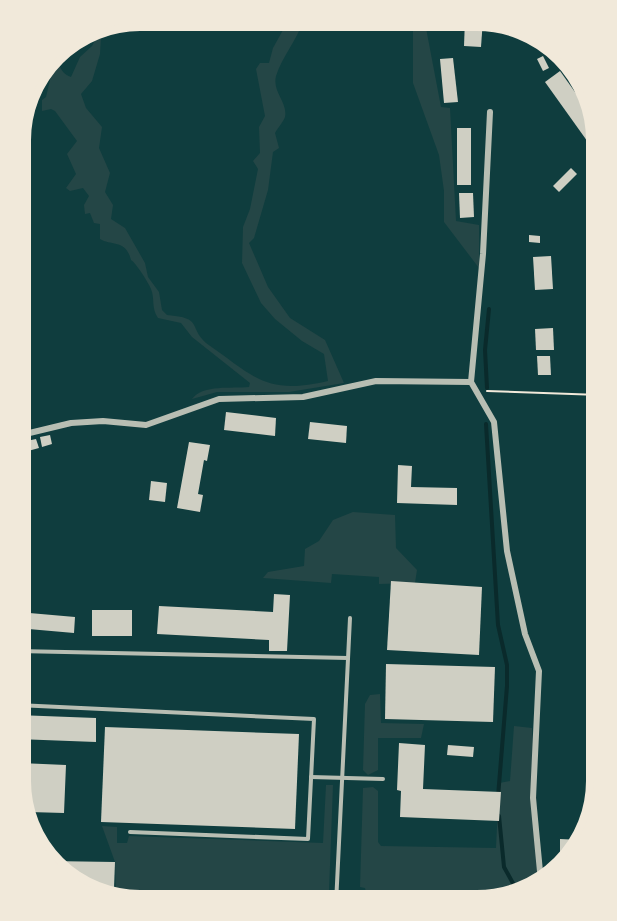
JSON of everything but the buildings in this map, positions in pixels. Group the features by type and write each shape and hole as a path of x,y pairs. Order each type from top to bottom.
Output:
{"street":[{"path":"490,112 483,255 471,382 494,422 507,551 525,634 539,670 533,798 541,874"},
{"path":"27,434 71,423 103,421 146,425 219,399 303,397 376,381 471,382"}],"lane":[{"path":"336,894 350,618"},
{"path":"27,651 348,658"},
{"path":"27,705 314,719 308,839 130,832"},
{"path":"311,777 383,779"}],"path":[{"path":"477,390 590,395"}],"shaded area":[{"path":"285,27 300,27 276,76 276,87 284,107 285,117 275,133 279,148 273,152 268,190 254,238 249,243 268,287 290,318 325,340 344,383 289,392 217,392 192,399 197,394 210,389 249,387 250,383 192,337 181,323 158,318 151,289 131,260 129,253 118,244 100,239 100,224 94,223 90,213 85,214 84,205 89,196 83,188 70,191 66,188 76,174 67,154 77,141 55,111 51,109 42,111 42,100 46,97 51,76 49,73 58,62 61,70 71,77 80,57 92,46 97,36 107,32 101,37 100,54 92,81 81,94 86,108 102,127 99,148 110,173 105,192 113,205 111,219 125,228 145,263 148,277 159,292 162,310 167,315 179,316 191,321 206,343 261,380 289,386 328,381 324,354 302,341 275,319 261,303 242,263 243,227 250,209 258,169 253,161 260,153 259,127 265,116 256,69 260,63 269,63 273,48"},
{"path":"413,27 426,27 441,107 450,108 456,221 479,225 479,268 444,222 444,191 439,155 413,83"},
{"path":"353,512 395,515 396,548 417,570 415,583 379,584 379,577 332,574 331,583 263,578 268,572 304,566 305,549 319,541 333,520"},
{"path":"380,694 381,723 424,724 421,738 378,738 378,770 368,775 363,770 365,704 370,695"},
{"path":"514,726 532,728 541,874 507,890 485,894 366,894 365,888 360,887 363,788 373,787 378,791 378,842 381,846 496,848 499,783 510,781"},
{"path":"326,785 333,785 329,892 289,894 125,893 116,891 115,862 102,826 117,827 117,843 127,843 129,836 323,843"}],"waterway":[{"path":"487,388 485,350 489,309"},
{"path":"486,424 498,625 507,665 498,797"},
{"path":"499,816 504,867 515,887"}]}
